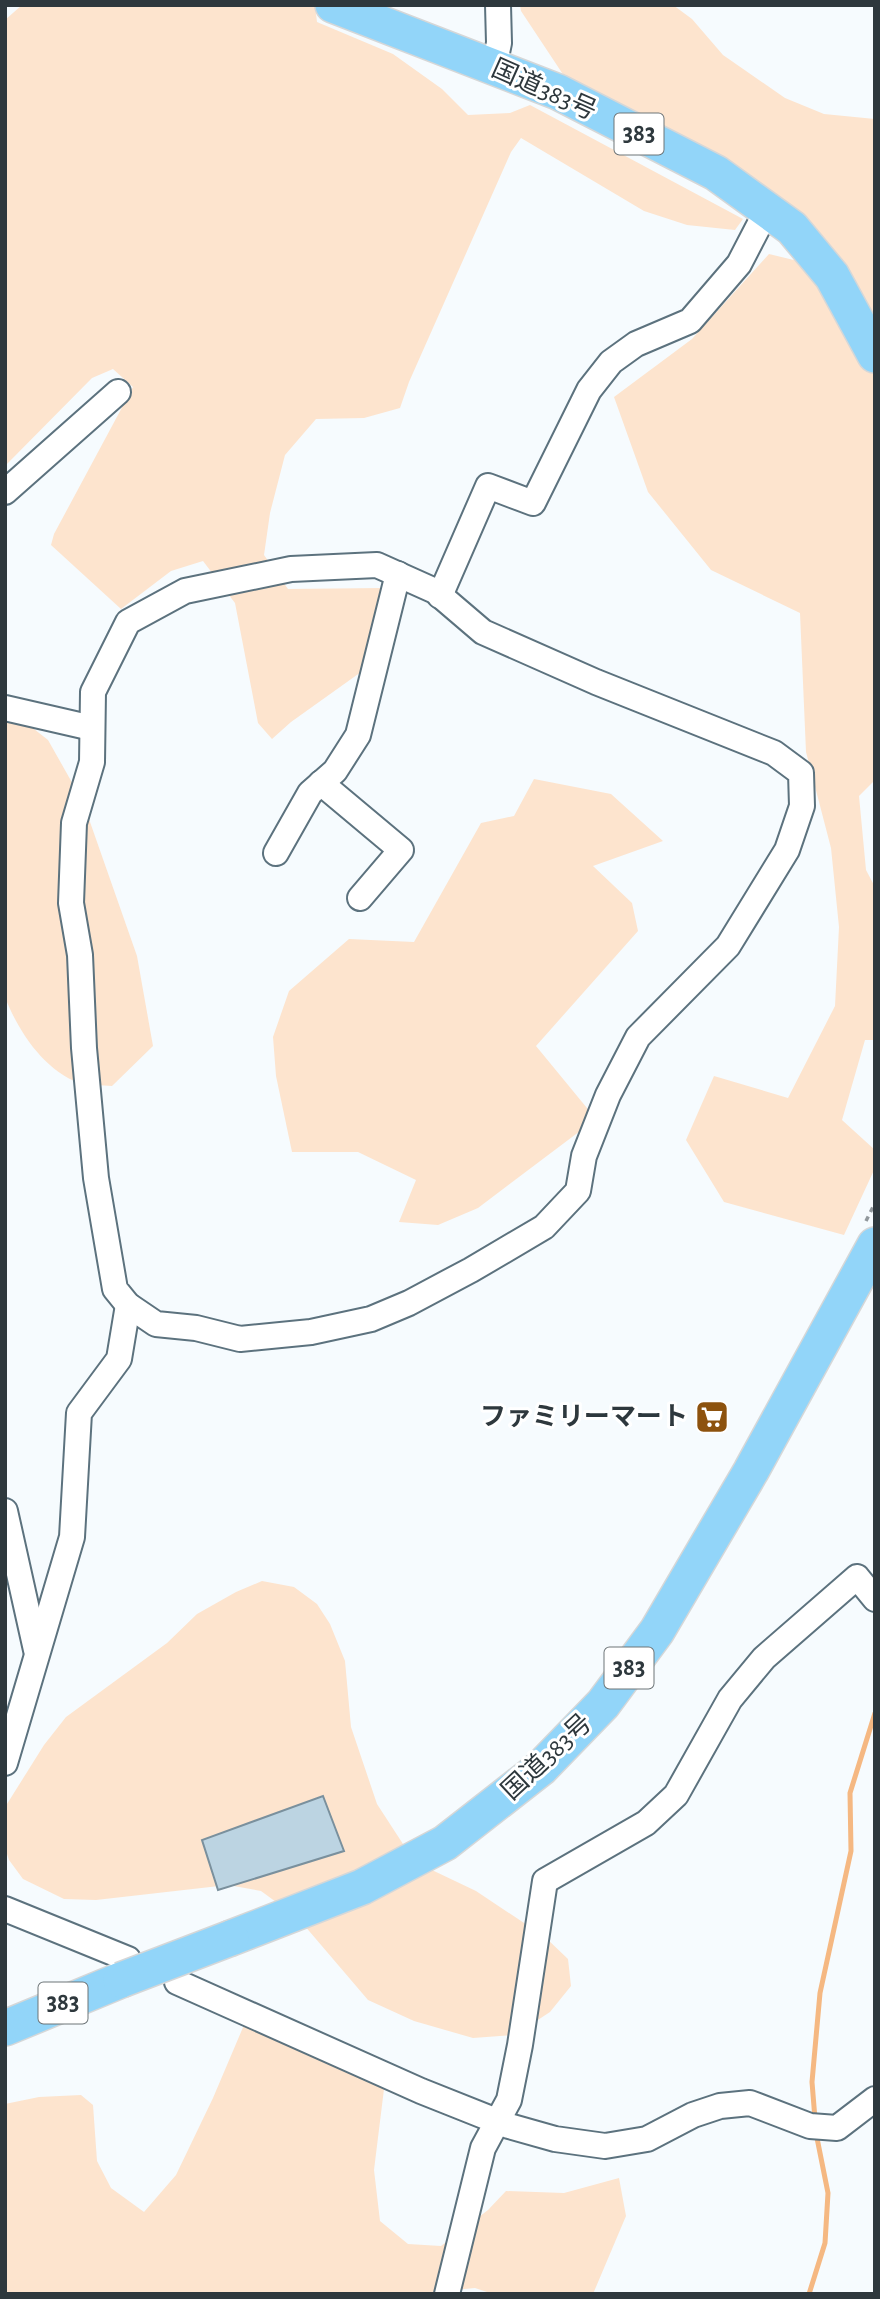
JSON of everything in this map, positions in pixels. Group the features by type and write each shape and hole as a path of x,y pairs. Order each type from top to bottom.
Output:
{"highway":[{"name":"国道383号","path":"333,5 558,93 716,173 792,228 832,276 875,355"},
{"name":"国道383号","path":"5,2028 124,1969 232,1938 362,1887 445,1843 541,1768 603,1704 657,1631 751,1471 869,1236"}],"street":[{"path":"494,67 499,43 499,5"},
{"path":"440,596 488,486 533,503 589,390 611,362 636,345 691,321 739,264 767,209"},
{"path":"5,492 118,392"},
{"path":"377,565 398,574 440,596 483,632 596,682 774,753 801,773 802,806 787,850 728,946 638,1037 608,1095 584,1156 578,1191 544,1227 409,1303 371,1319 311,1332 240,1339 196,1328 156,1324 128,1305 115,1289 96,1178 84,1048 80,955 71,903 74,823 92,762 93,692 128,622 185,592 291,569 377,565"},
{"path":"276,853 310,793 335,771 358,735 398,574"},
{"path":"5,708 92,728"},
{"path":"321,783 401,850 360,898"},
{"path":"5,1763 72,1537 79,1413 119,1359 128,1305"},
{"path":"5,1511 37,1654"},
{"path":"447,2294 483,2148 509,2100 545,1881 646,1824 676,1795 730,1699 764,1658 856,1577 875,1599"},
{"path":"5,1909 124,1969"},
{"path":"177,1982 421,2091 498,2122 555,2139 605,2146 647,2139 693,2115 720,2106 750,2103 810,2126 837,2128 875,2099"}],"path":[{"path":"869,1236 875,1203"}],"shaded area":[{"path":"22,5 315,5 317,22 393,54 442,89 468,115 510,113 530,105 743,219 735,230 687,225 644,211 521,138 511,152 400,408 364,418 316,419 285,455 270,513 264,555 288,589 381,588 361,672 291,722 272,739 258,723 235,603 203,561 171,571 121,609 51,545 54,534 133,387 113,369 92,378 5,466 5,20"},
{"path":"520,5 673,5 692,19 723,55 785,98 824,114 875,119 875,780 859,796 866,870 875,887 875,1040 865,1040 842,1120 875,1150 875,1168 844,1235 724,1202 686,1140 714,1076 788,1098 835,1006 839,927 831,848 806,752 800,613 711,570 648,492 614,397 692,339 769,254 835,270 572,88 521,11"},
{"path":"20,718 48,740 83,802 137,956 153,1046 112,1086 79,1083 55,1069 25,1036 5,997 5,721"},
{"path":"534,779 611,794 663,841 593,866 632,903 638,931 536,1046 596,1119 478,1208 438,1225 399,1222 416,1180 358,1152 292,1152 276,1076 273,1037 289,991 349,939 414,942 481,823 514,816"},
{"path":"262,1581 294,1587 317,1604 330,1624 345,1661 351,1727 377,1804 403,1844 434,1871 476,1891 545,1937 568,1959 571,1986 550,2012 515,2035 473,2038 414,2021 368,2000 298,1918 261,1891 228,1885 96,1900 64,1899 23,1879 9,1860 5,1848 7,1804 44,1745 66,1717 167,1643 197,1614"},
{"path":"244,2025 384,2089 374,2170 380,2221 408,2244 441,2246 488,2210 506,2191 564,2193 619,2178 626,2216 593,2294 493,2294 475,2288 433,2294 5,2294 5,2104 39,2097 81,2095 93,2105 97,2161 111,2188 144,2212 176,2175"}],"building":[{"path":"323,1796 344,1851 218,1890 202,1840"}],"waterway":[{"path":"815,2119 812,2082 820,1993 851,1851 850,1793 875,1713"},
{"path":"809,2294 825,2243 828,2193 816,2133"}],"place":[{"name":"ファミリーマート","path":"712,1417"}]}
